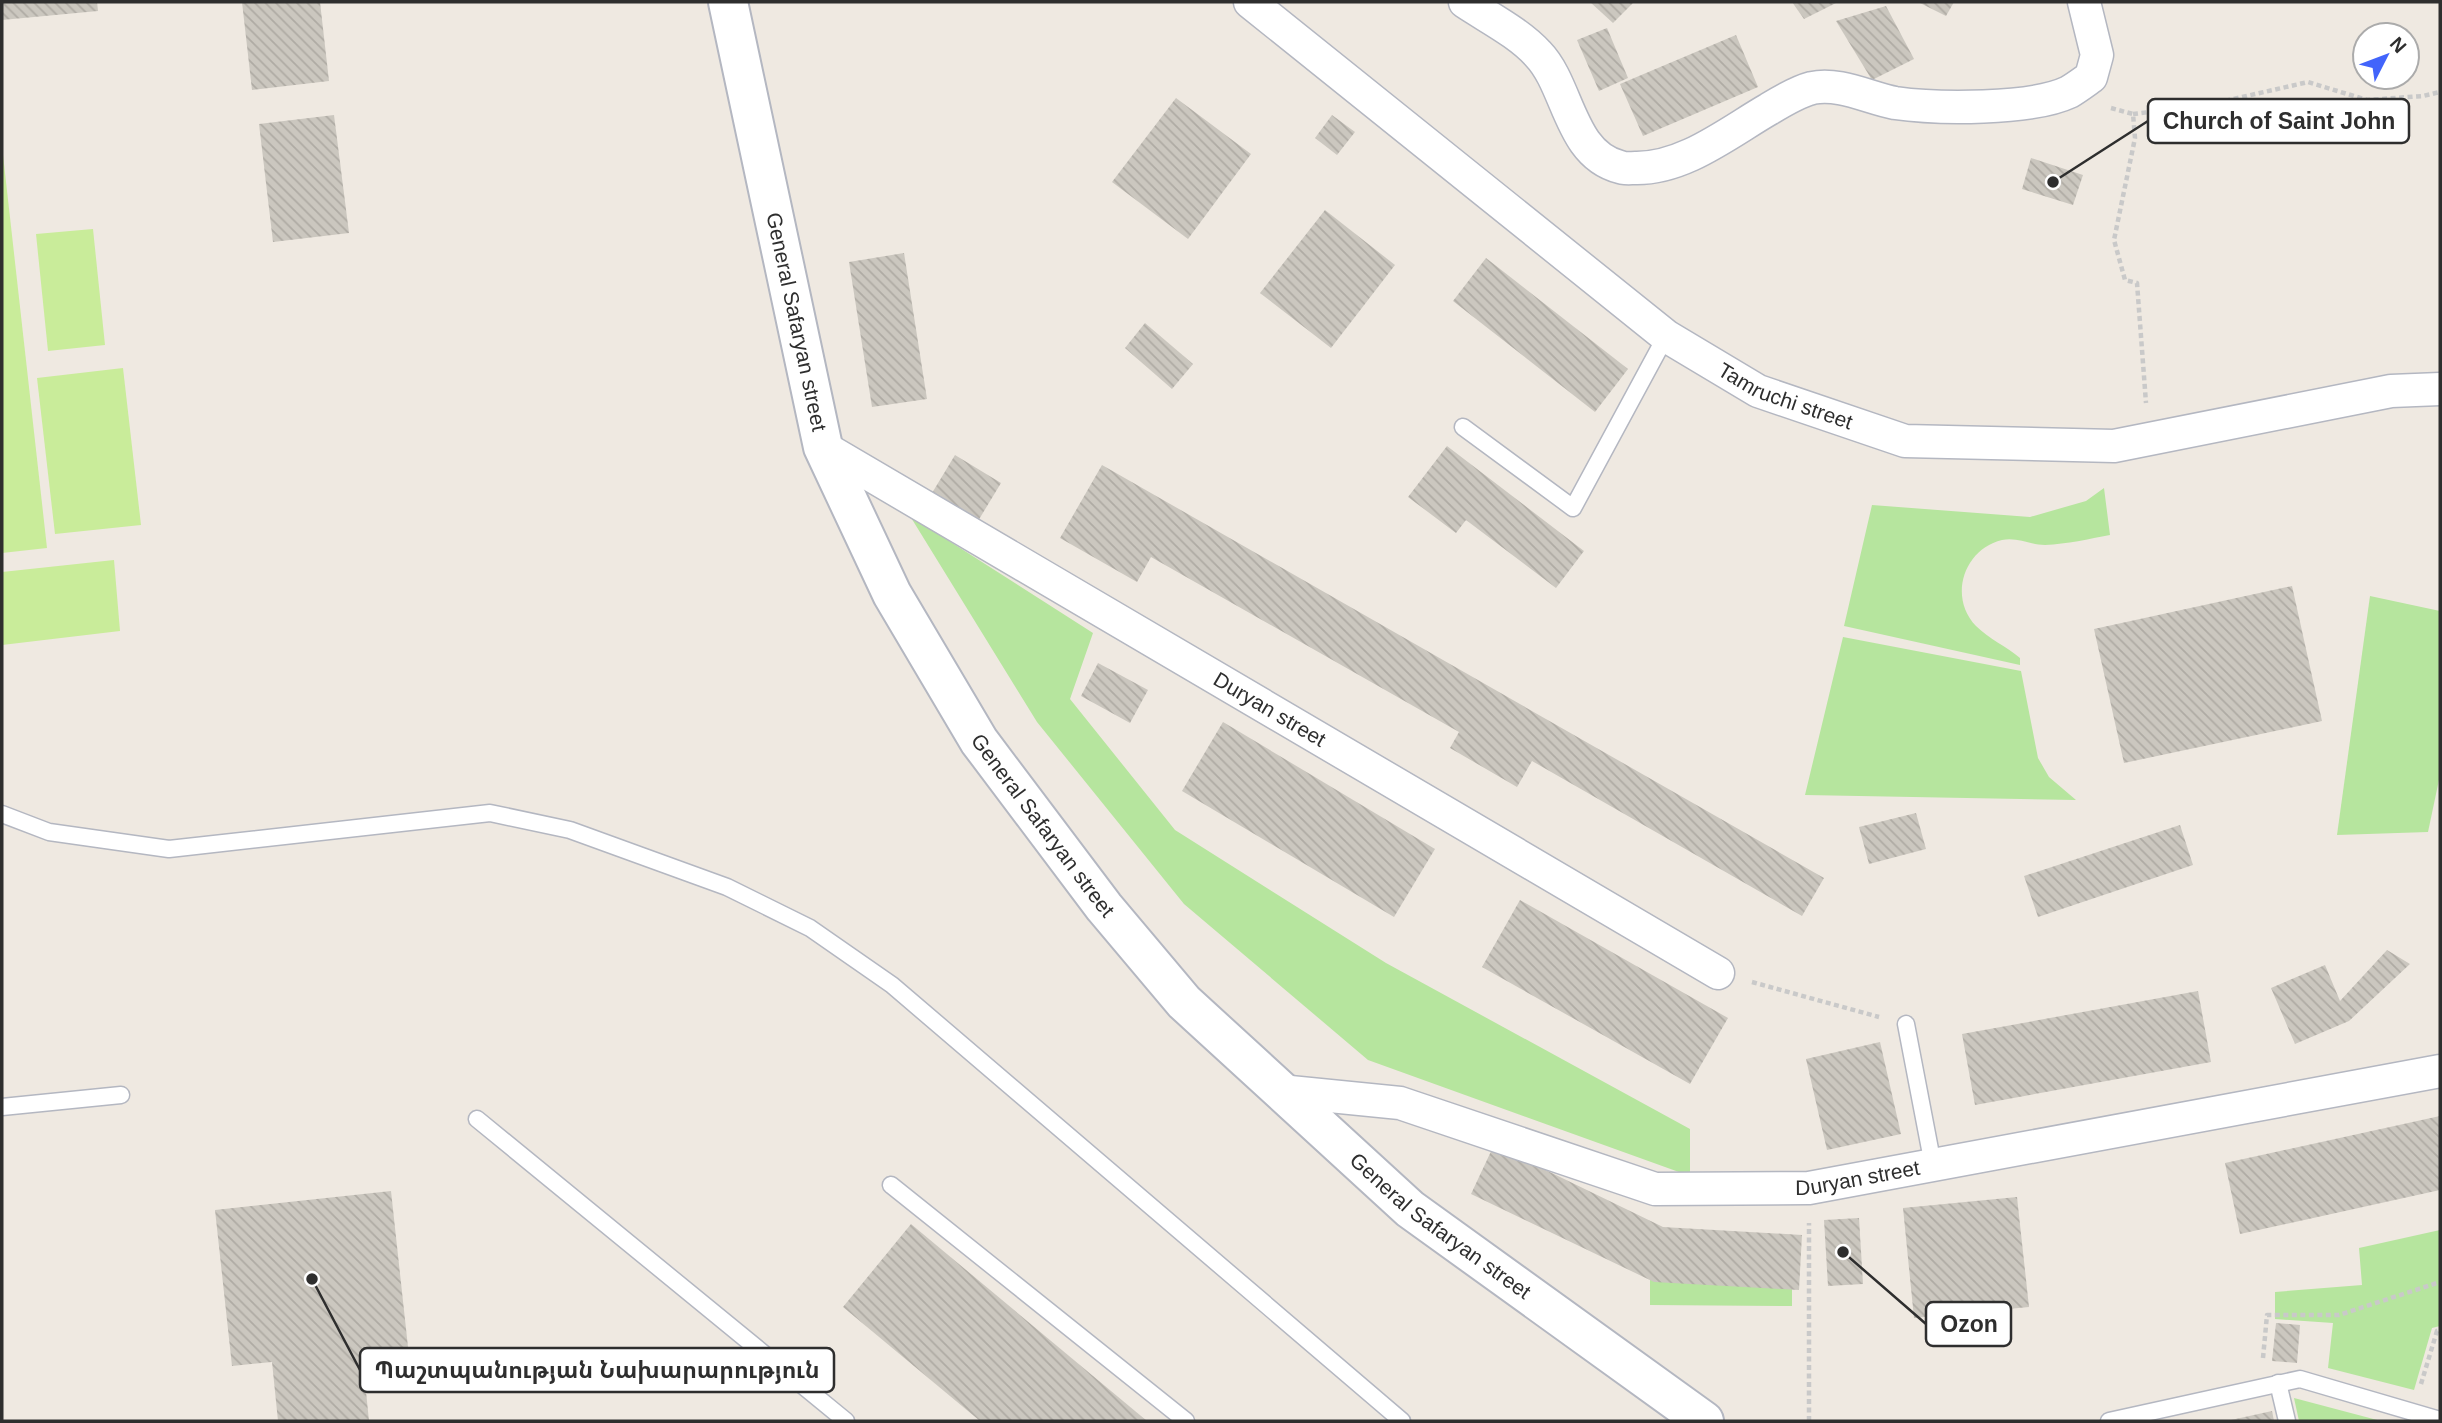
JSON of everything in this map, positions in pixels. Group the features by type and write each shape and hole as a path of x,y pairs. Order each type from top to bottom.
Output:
{"street":[{"name":"General Safaryan street","path":"727,2 823,447 892,594 979,741 1104,907 1184,1002 1410,1209 1704,1421"},
{"name":"Tamruchi street","path":"1250,2 1666,336 1758,391 1905,441 2114,446 2391,391 2440,389"},
{"path":"1465,2 1539,54 1579,132 1598,155 1620,167 1653,168 1691,155 1787,99 1813,88 1836,89 1895,103 1929,106 1986,106 2040,101 2068,92 2091,77 2097,55 2084,2"},
{"name":"Duryan street","path":"823,447 1718,973"},
{"name":"Duryan street","path":"1280,1091 1400,1103 1655,1189 1810,1188 2440,1071"}],"lane":[{"path":"1463,427 1573,508 1666,336"},
{"path":"2,814 49,832 169,849 490,813 570,830 727,887 810,928 892,985 1402,1421"},
{"path":"1906,1024 1933,1165"},
{"path":"2,1107 121,1095"},
{"path":"477,1119 846,1421"},
{"path":"891,1185 1186,1421"},
{"path":"2109,1421 2300,1379 2440,1420"},
{"path":"2278,1383 2287,1421"}],"path":[{"path":"2068,92 2133,114 2207,105 2308,82 2367,100 2423,96 2440,92"},
{"path":"2133,114 2135,138 2114,240 2125,280 2137,283 2149,438"},
{"path":"1718,973 1906,1024"},
{"path":"1809,1421 1810,1188"},
{"path":"2260,1387 2267,1315 2339,1315 2440,1282"},
{"path":"2413,1412 2437,1331 2440,1330"}],"green space":[{"path":"2,146 47,548 2,553"},
{"path":"93,229 105,345 48,351 36,234"},
{"path":"123,368 141,525 55,534 37,378"},
{"path":"2104,488 2110,535 2045,545 2002,540 1978,553 1964,576 1963,602 1968,614 1981,631 2020,658 2020,665 1844,626 1872,505 2030,517 2086,501"},
{"path":"910,516 1093,633 1070,699 1175,830 1386,963 1690,1129 1690,1176 1368,1060 1184,904 1037,722"},
{"path":"114,560 120,631 2,645 2,572"},
{"path":"2370,596 2440,611 2440,775 2428,832 2337,835"},
{"path":"1843,637 2021,671 2038,758 2049,777 2076,800 1805,795"},
{"path":"2440,1230 2440,1326 2432,1328 2414,1390 2328,1368 2333,1323 2275,1319 2275,1292 2362,1285 2359,1248"},
{"path":"1650,1244 1792,1245 1792,1306 1650,1305"},
{"path":"2294,1398 2381,1421 2299,1421"}],"building":[{"path":"2,2 97,2 98,11 2,20"},
{"path":"242,2 320,2 329,81 252,90"},
{"path":"1590,2 1634,2 1613,23"},
{"path":"1792,2 1838,2 1804,19"},
{"path":"1918,2 1954,2 1946,16"},
{"path":"1886,6 1914,59 1872,80 1836,21"},
{"path":"1607,28 1628,78 1599,91 1577,40"},
{"path":"1736,35 1758,87 1643,136 1620,84"},
{"path":"1176,98 1251,154 1188,239 1112,182"},
{"path":"334,115 349,233 273,242 259,124"},
{"path":"1332,115 1355,132 1337,155 1315,138"},
{"path":"2031,158 2083,175 2073,205 2022,189"},
{"path":"1325,210 1395,265 1331,348 1260,293"},
{"path":"904,253 927,399 872,407 849,262"},
{"path":"1486,258 1628,369 1595,412 1453,301"},
{"path":"1145,323 1193,364 1172,389 1125,348"},
{"path":"1447,446 1584,551 1556,588 1466,520 1456,533 1408,497"},
{"path":"955,455 1001,483 975,526 929,498"},
{"path":"1102,465 1824,878 1802,916 1532,761 1517,787 1450,748 1459,732 1151,557 1137,582 1060,538"},
{"path":"2292,586 2322,721 2124,763 2094,629"},
{"path":"1098,663 1148,690 1130,723 1081,696"},
{"path":"1223,722 1435,849 1394,917 1182,791"},
{"path":"1916,813 1926,849 1869,864 1859,827"},
{"path":"2180,825 2193,865 2038,917 2024,876"},
{"path":"1520,900 1728,1018 1690,1084 1482,967"},
{"path":"2387,950 2410,964 2349,1021 2295,1044 2271,988 2325,965 2340,1001"},
{"path":"2198,991 2211,1062 1975,1105 1962,1034"},
{"path":"1880,1042 1901,1134 1827,1150 1806,1059"},
{"path":"2440,1116 2440,1190 2240,1234 2225,1163"},
{"path":"1494,1145 1663,1227 1802,1235 1799,1290 1654,1282 1471,1194"},
{"path":"391,1191 408,1347 362,1352 369,1421 278,1421 272,1362 232,1366 215,1210"},
{"path":"2017,1197 2029,1307 1914,1318 1903,1208"},
{"path":"1859,1218 1863,1284 1828,1286 1824,1220"},
{"path":"911,1224 1147,1421 980,1421 843,1307"},
{"path":"2276,1323 2300,1325 2297,1363 2272,1361"},
{"path":"2272,1411 2274,1421 2231,1421 2231,1420"}],"place":[{"name":"Church of Saint John","path":"2053,182"},
{"name":"Ozon","path":"1843,1252"},
{"name":"Պաշտպանության Նախարարություն","path":"312,1279"}]}
